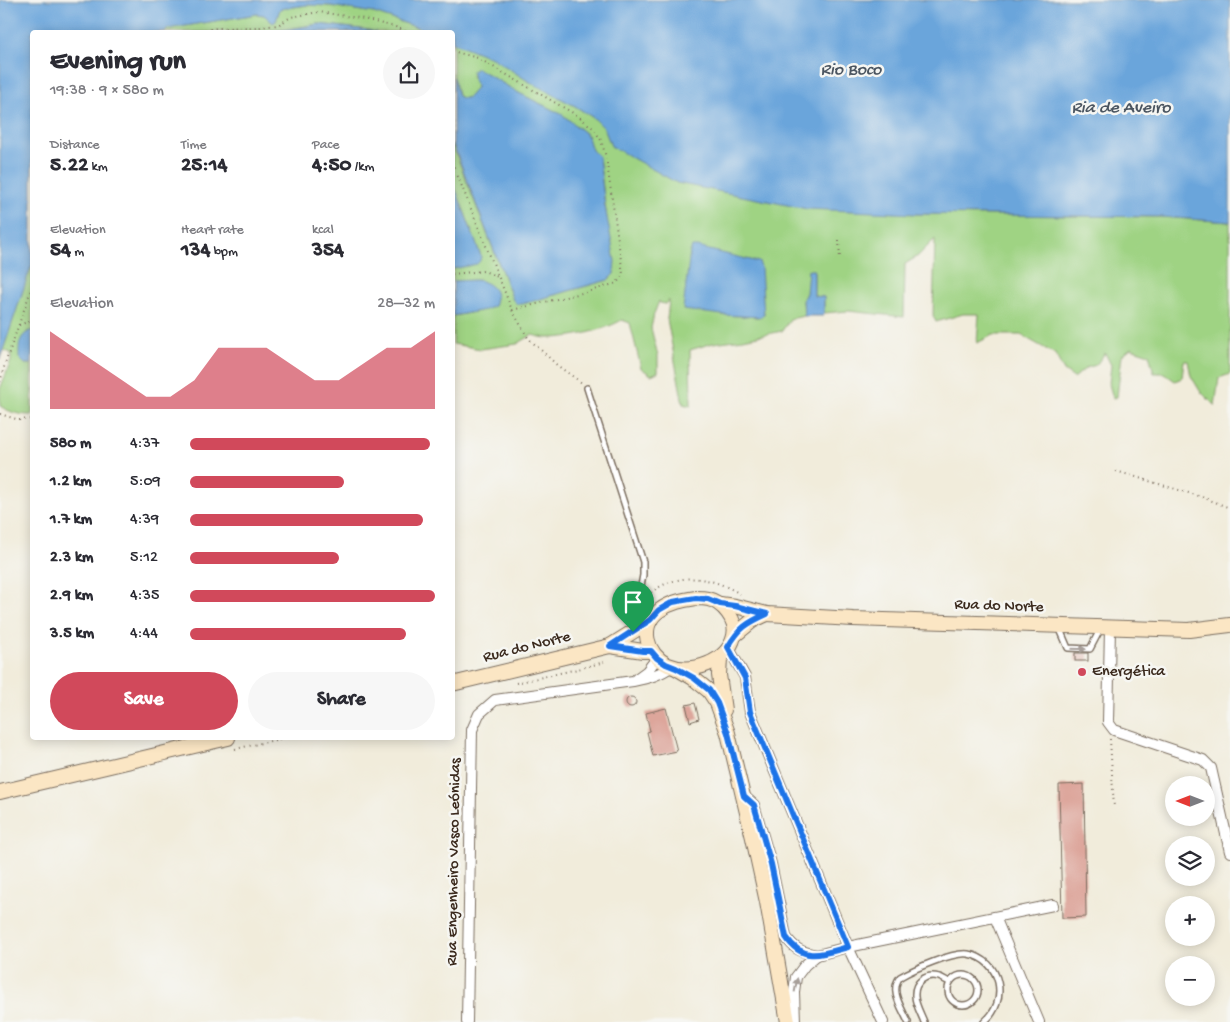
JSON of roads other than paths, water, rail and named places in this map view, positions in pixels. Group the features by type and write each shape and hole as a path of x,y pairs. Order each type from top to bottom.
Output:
{"main road":[{"path":"728,733 717,703 709,690 694,678 654,655 648,643 647,631 650,620 659,610 673,602 696,598 708,599 720,604 728,612 734,623 719,675 728,733 744,796 788,1022"},
{"name":"Rua do Norte","path":"720,604 767,614 853,619 1189,630 1230,625"},
{"path":"674,667 705,665 728,647 752,621 767,614"},
{"name":"Rua do Norte","path":"455,683 610,646 650,620"},
{"name":"Rua do Norte","path":"610,646 643,651 654,655"},
{"path":"0,792 220,740"}],"street":[{"path":"1106,628 1108,722 1114,730 1203,760 1212,768 1230,852"},
{"path":"728,647 745,678 750,712 848,947 883,1022"},
{"path":"633,680 647,671 654,655"},
{"name":"Rua Engenheiro Vasco Leónidas","path":"468,1022 472,730 480,714 495,700 653,677 674,667"},
{"path":"744,796 754,805 771,864 786,937 791,945 800,951 816,955 1053,905"},
{"path":"995,917 1038,1022"},
{"path":"796,1022 794,992 796,977 816,955"}],"lane":[{"path":"587,388 643,562 643,575 633,632"},
{"path":"1059,626 1068,648 1090,649 1106,628"},
{"path":"908,1022 896,994 897,981 900,977 947,956 956,954 968,954 985,961 993,968 998,980 998,1001 994,1012 984,1022"},
{"path":"959,975 969,976 977,983 978,994 971,1003 960,1005 948,993 950,982 959,975"},
{"path":"924,1022 915,998 915,992 920,980 930,976 950,982"}],"water":[{"name":"Ria de Aveiro","path":"0,0 1230,0 1230,222 1161,217 915,214 807,209 677,183 611,146 604,128 595,119 575,106 528,81 494,59 455,43 455,30 425,30 374,13 331,6 307,5 280,9 276,21 273,23 264,15 257,14 167,30 30,30 30,270 0,359"},
{"path":"319,24 368,30 283,30"},
{"path":"477,68 519,93 563,115 587,135 592,150 599,157 605,206 615,261 614,274 608,280 522,304 517,304 513,300 455,149 455,85 458,96 466,98 470,95 476,87 472,71"},
{"path":"455,187 481,256 477,264 455,269"},
{"path":"692,247 759,262 761,267 764,314 760,317 683,310"},
{"path":"808,270 814,270 814,296 824,297 823,316 804,316 803,299 806,293"},
{"path":"474,280 485,282 494,290 496,297 494,305 485,310 455,316 455,281"},
{"path":"30,331 30,364 25,364 19,358 19,345 27,332"}],"place":[{"name":"Energética","path":"1082,672"}],"water label":[{"name":"Rio Boco","path":"851,70"}]}
